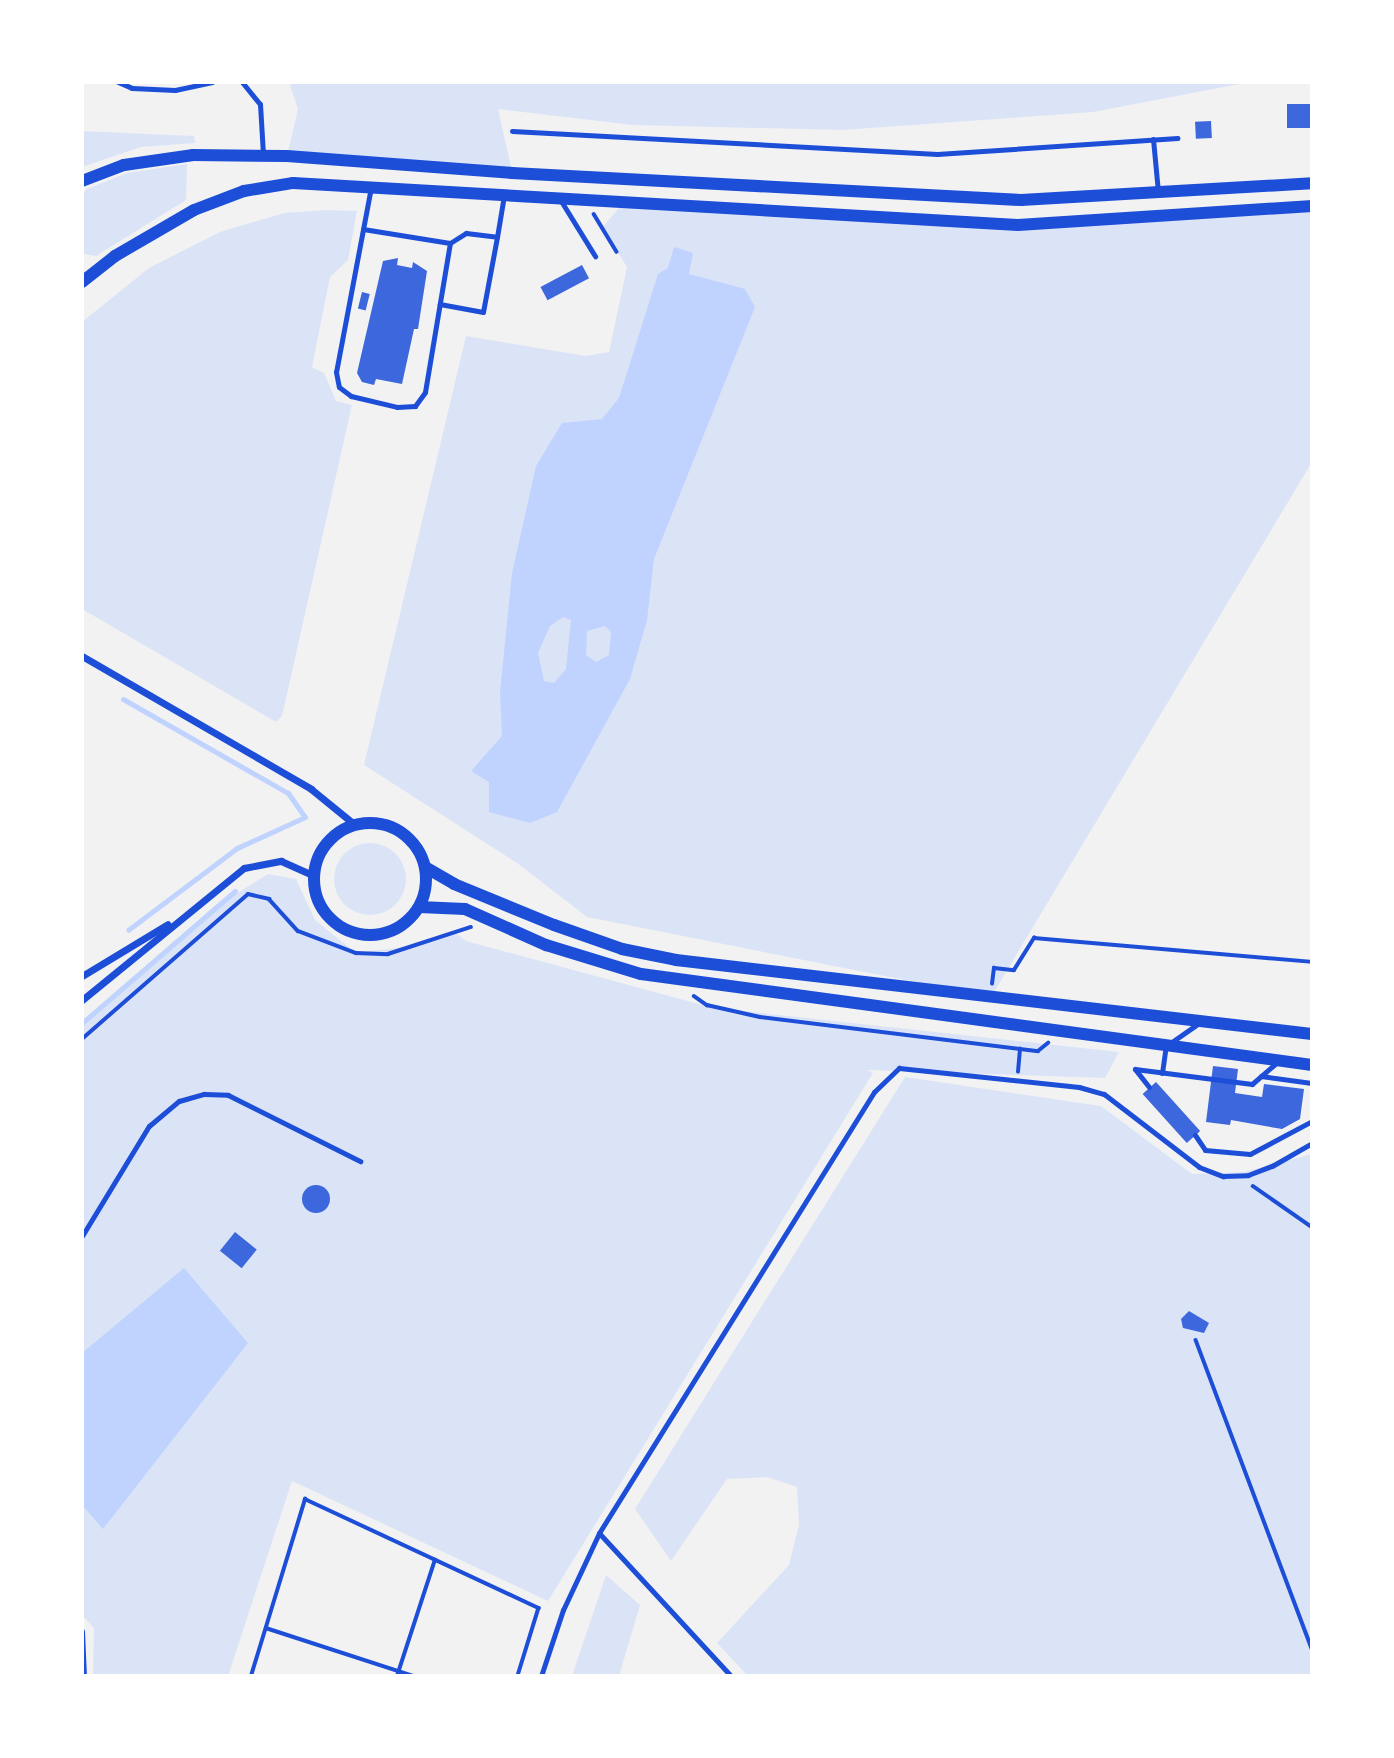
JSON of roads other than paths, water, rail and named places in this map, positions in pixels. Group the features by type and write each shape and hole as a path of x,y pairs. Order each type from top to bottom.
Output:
{"street":[{"path":"82,181 143,161 193,155 263,156 1021,200 1312,183"},
{"path":"82,282 115,256 194,210 244,191 293,183 1018,225 1312,206"},
{"path":"82,656 311,789 354,824"},
{"path":"425,867 419,907 390,931 353,933 339,926 319,904 313,875 326,843 354,824 380,823 404,834 425,867 454,884 622,949 676,960 1312,1034"},
{"path":"82,1000 223,882 259,862 281,861 313,875"},
{"path":"82,976 197,904"},
{"path":"419,907 465,909 546,945 641,974 1312,1065"}],"lane":[{"path":"118,82 132,88 175,90 212,82"},
{"path":"242,82 260,104 263,156"},
{"path":"512,131 937,154 1177,138"},
{"path":"1153,139 1158,192"},
{"path":"371,186 337,372 339,387 351,396 397,407 415,406 425,392 450,243"},
{"path":"440,304 483,312 504,195"},
{"path":"559,198 595,256"},
{"path":"363,229 450,243 466,233 497,237"},
{"path":"1163,1073 1166,1046 1200,1023"},
{"path":"1149,1087 1135,1069 1252,1084 1279,1061"},
{"path":"541,1676 563,1610 599,1533 874,1092 898,1068 1017,1080 1104,1094 1199,1167 1223,1176 1260,1170 1312,1143"},
{"path":"1261,1076 1312,1083"},
{"path":"82,1236 149,1126 179,1101 204,1094 228,1095 360,1161"},
{"path":"1195,1135 1205,1150 1250,1154 1312,1121"},
{"path":"599,1533 731,1676"},
{"path":"82,1631 85,1676"}],"water":[{"path":"674,247 693,253 689,274 745,289 755,307 654,559 647,620 630,679 557,812 530,823 489,812 489,782 471,771 502,736 500,692 512,573 536,466 562,423 602,419 619,398 658,274 668,268","holes":["563,617 571,620 566,669 554,683 544,681 538,653 550,626","605,626 611,632 609,655 596,662 586,655 587,631"]},
{"path":"184,1268 248,1343 103,1529 82,1505 82,1353"}],"waterway":[{"path":"123,699 288,793 305,817 237,848 128,930"},
{"path":"82,1023 235,891"}]}
